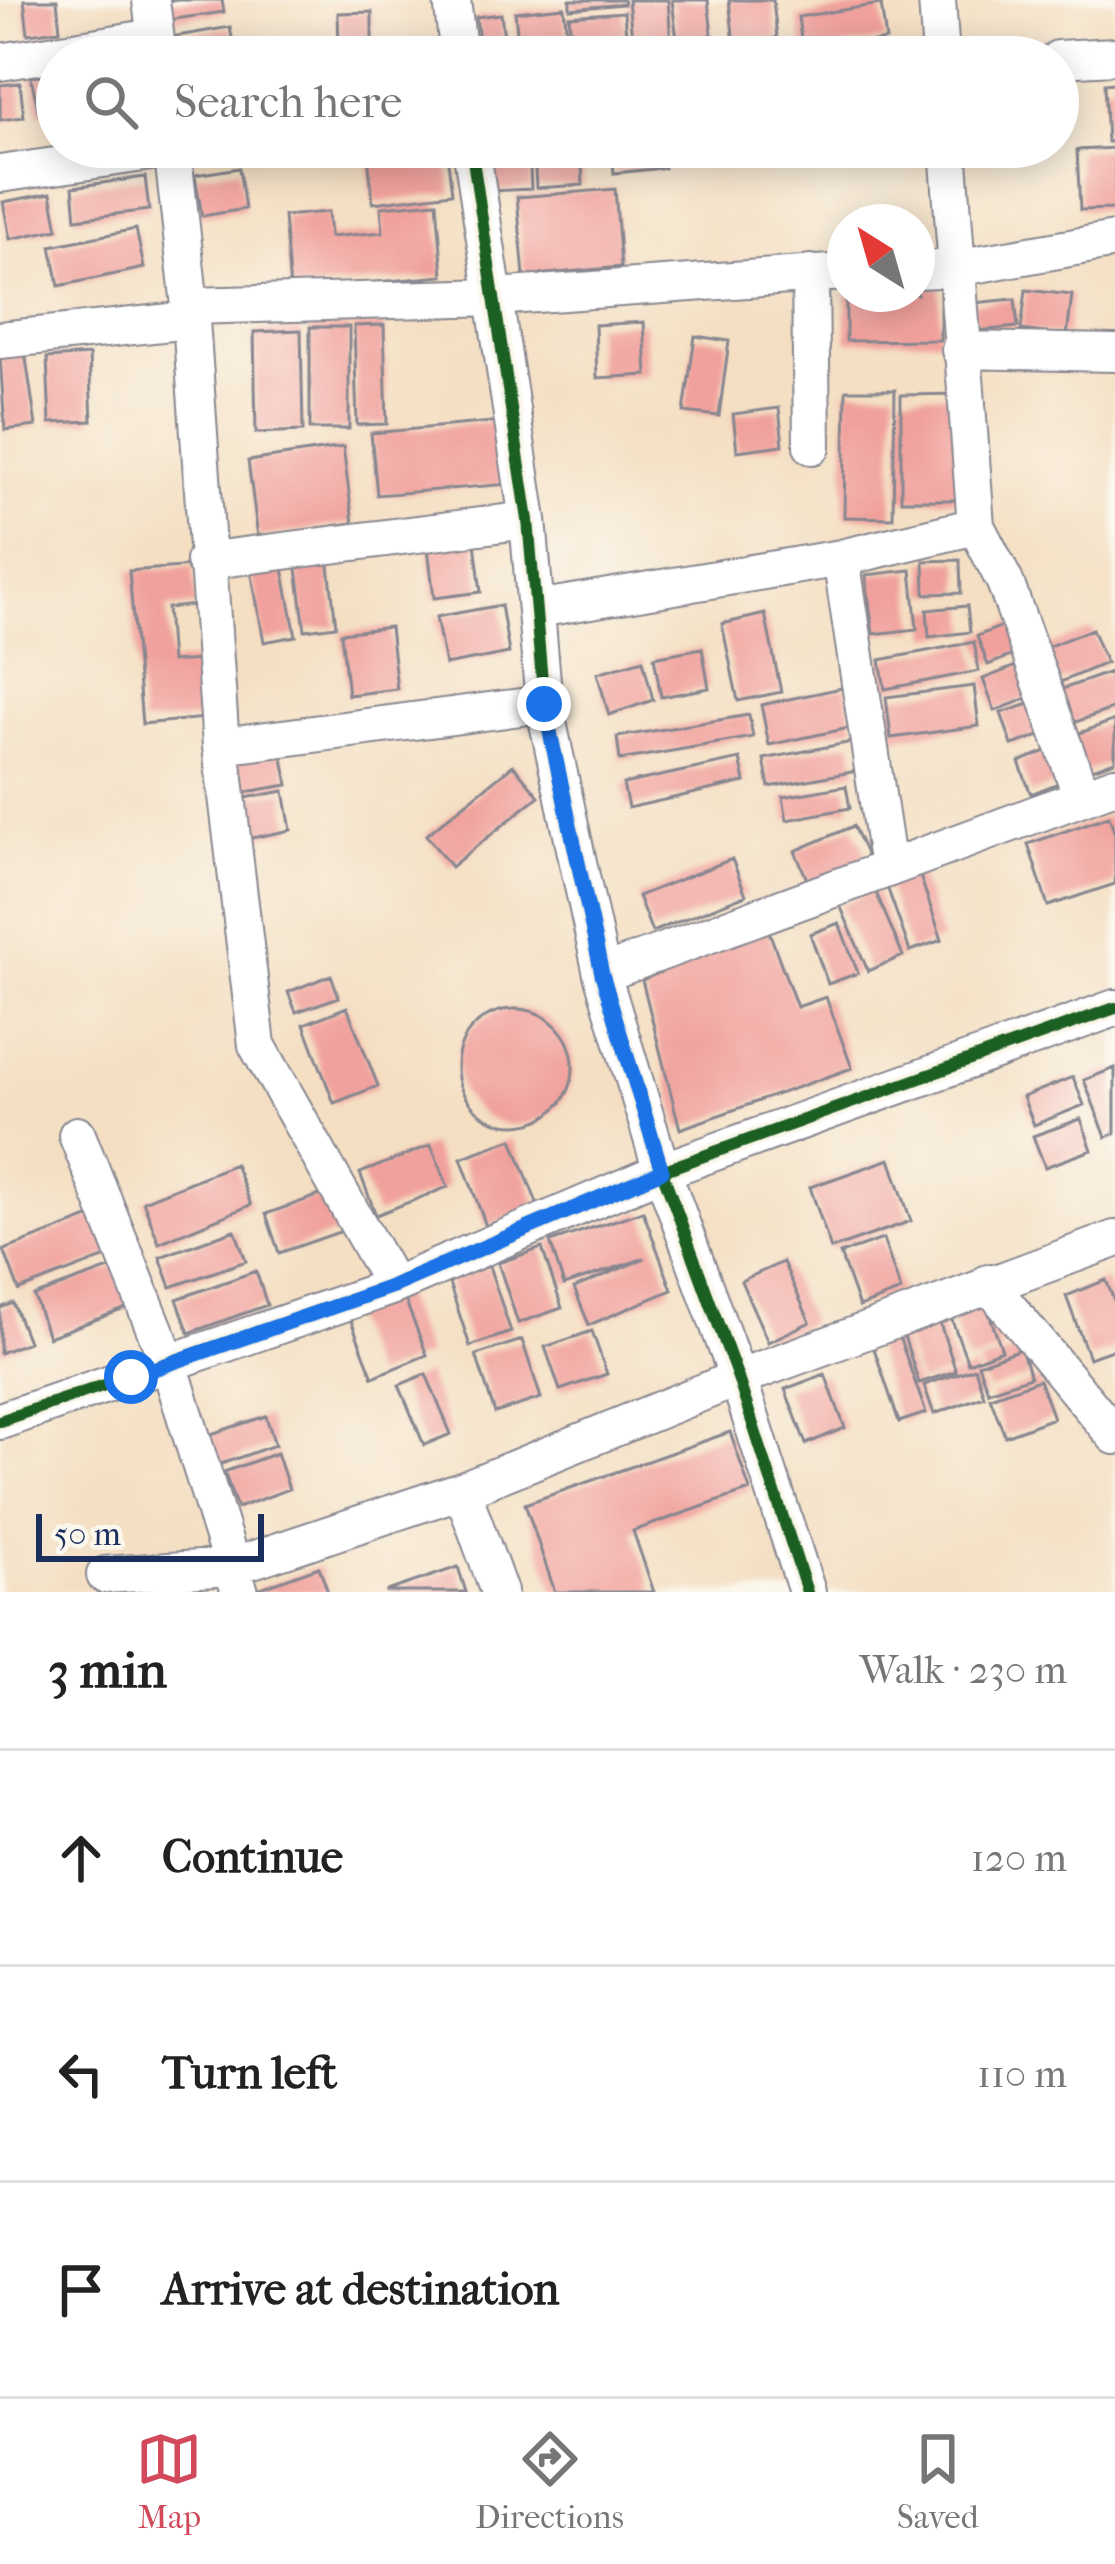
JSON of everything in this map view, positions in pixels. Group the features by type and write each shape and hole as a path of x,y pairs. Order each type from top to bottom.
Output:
{"street":[{"path":"151,0 155,36"},
{"path":"452,0 456,36"},
{"path":"938,0 940,36"},
{"path":"1079,58 1115,56"},
{"path":"0,62 36,59"},
{"path":"0,174 40,168"},
{"path":"174,168 190,313 204,561 221,746 257,1045 393,1286"},
{"path":"474,168 528,520 544,704 602,974 662,1171 738,1378 807,1592"},
{"path":"602,974 1099,791 976,526 949,168"},
{"path":"935,269 1115,240"},
{"path":"0,340 190,313 827,272 812,446"},
{"path":"960,350 1115,353"},
{"path":"204,561 528,520"},
{"path":"537,609 841,558 976,526"},
{"path":"841,558 888,867"},
{"path":"221,746 544,704"},
{"path":"0,1421 393,1286 662,1171 1115,1008"},
{"path":"77,1135 170,1366 236,1580"},
{"path":"105,1575 236,1580 738,1378 1115,1239"},
{"path":"988,1283 1115,1436"},
{"path":"462,1490 499,1592"}],"building":[{"path":"24,0 57,0 60,30 28,34"},
{"path":"158,0 222,0 224,12 161,21"},
{"path":"570,0 623,0 624,4 570,9"},
{"path":"628,0 668,0 671,36 632,36"},
{"path":"672,0 708,0 712,35 676,36"},
{"path":"729,0 773,0 777,36 733,36"},
{"path":"881,4 885,36 801,36 798,17"},
{"path":"564,7 567,36 517,36 515,12"},
{"path":"372,12 372,36 339,36 338,13"},
{"path":"624,12 626,36 571,36 569,16"},
{"path":"501,14 504,36 478,36 476,17"},
{"path":"230,27 232,36 178,36"},
{"path":"20,83 24,117 0,120 0,85"},
{"path":"1115,83 1115,142 1107,142 1104,84"},
{"path":"1115,148 1115,209 1080,210 1079,150"},
{"path":"239,168 245,209 202,216 195,175"},
{"path":"369,168 449,168 452,193 373,203"},
{"path":"488,168 530,168 531,189 489,191"},
{"path":"535,168 582,168 583,185 536,188"},
{"path":"613,168 664,168 614,173"},
{"path":"145,177 149,210 76,219 73,187"},
{"path":"615,189 621,267 524,276 517,197"},
{"path":"51,193 58,229 10,239 3,202"},
{"path":"437,202 443,276 290,290 284,216 328,212 330,237 383,232 381,207"},
{"path":"136,229 144,268 59,286 51,246"},
{"path":"935,287 940,287 940,340 846,341 846,312 935,312"},
{"path":"1026,290 1072,295 1067,336 1021,330"},
{"path":"1015,299 1018,327 976,331 973,303"},
{"path":"644,322 647,375 597,378 595,325"},
{"path":"384,325 387,424 357,425 354,326"},
{"path":"310,327 349,327 349,429 310,429"},
{"path":"301,330 303,431 256,433 254,332"},
{"path":"695,336 729,341 719,416 684,412"},
{"path":"25,352 36,426 5,430 0,356"},
{"path":"89,355 92,421 50,423 47,358"},
{"path":"846,390 895,390 893,518 844,517"},
{"path":"961,394 960,500 901,500 901,395"},
{"path":"779,408 783,445 737,451 733,414"},
{"path":"504,421 510,484 377,495 371,433"},
{"path":"343,447 353,523 258,537 248,461"},
{"path":"474,534 481,592 434,598 427,540"},
{"path":"328,557 336,626 305,630 296,561"},
{"path":"960,560 961,593 925,594 924,561"},
{"path":"282,563 296,636 264,642 251,570"},
{"path":"193,566 196,605 167,608 171,662 201,660 206,718 142,724 129,571"},
{"path":"911,570 917,629 873,634 866,575"},
{"path":"501,605 509,653 445,665 436,617"},
{"path":"967,606 970,632 929,637 927,610"},
{"path":"765,614 781,692 738,701 722,624"},
{"path":"1012,622 1023,651 988,665 977,636"},
{"path":"390,627 397,689 348,695 341,633"},
{"path":"1092,629 1106,663 1058,683 1044,648"},
{"path":"974,642 979,671 885,689 880,660"},
{"path":"702,648 709,688 661,697 654,657"},
{"path":"643,660 653,700 609,715 597,673"},
{"path":"1026,662 1038,694 995,711 983,679"},
{"path":"1110,672 1115,708 1070,724 1057,691"},
{"path":"974,686 979,726 891,738 886,697"},
{"path":"846,687 854,727 769,745 761,705"},
{"path":"1039,701 1049,733 1012,745 1001,713"},
{"path":"749,715 753,737 620,760 617,737"},
{"path":"1115,720 1115,761 1084,772 1072,736"},
{"path":"852,742 857,771 769,787 764,759"},
{"path":"1056,747 1069,779 1031,794 1019,762"},
{"path":"282,753 288,785 240,793 235,761"},
{"path":"740,759 745,782 628,808 623,784"},
{"path":"513,765 539,796 451,867 426,835"},
{"path":"846,786 850,808 787,820 783,797"},
{"path":"284,791 291,830 247,839 240,799"},
{"path":"1109,816 1115,834 1115,884 1048,906 1028,844"},
{"path":"853,826 868,858 809,884 795,851"},
{"path":"732,859 746,895 652,932 638,896"},
{"path":"919,873 942,940 910,951 886,884"},
{"path":"875,890 903,956 868,971 840,905"},
{"path":"839,923 858,973 828,984 810,934"},
{"path":"767,926 797,1007 826,997 852,1068 680,1129 642,980"},
{"path":"331,975 339,997 296,1012 288,992"},
{"path":"347,1007 378,1086 334,1103 304,1024"},
{"path":"515,1009 537,1013 556,1026 569,1045 573,1067 569,1089 556,1108 537,1121 515,1125 493,1121 474,1108 461,1089 457,1067 461,1045 474,1026 493,1013"},
{"path":"1115,1068 1115,1133 1106,1137 1084,1080"},
{"path":"1073,1077 1084,1105 1034,1125 1023,1097"},
{"path":"1081,1119 1092,1150 1045,1167 1033,1136"},
{"path":"512,1139 538,1206 486,1226 461,1158"},
{"path":"431,1145 448,1187 376,1215 360,1173"},
{"path":"890,1159 911,1221 831,1249 810,1187"},
{"path":"235,1164 251,1205 159,1243 143,1201"},
{"path":"331,1191 345,1230 279,1253 266,1214"},
{"path":"643,1211 672,1290 589,1325 574,1288 645,1258 564,1285 550,1242"},
{"path":"102,1213 117,1253 19,1290 4,1250"},
{"path":"235,1230 246,1261 171,1287 160,1257"},
{"path":"883,1239 901,1291 859,1307 840,1254"},
{"path":"542,1248 562,1308 518,1323 498,1263"},
{"path":"783,1262 810,1322 768,1342 741,1281"},
{"path":"489,1266 511,1332 470,1346 448,1280"},
{"path":"115,1267 130,1307 48,1337 34,1296"},
{"path":"256,1271 267,1305 189,1333 177,1299"},
{"path":"1106,1280 1115,1303 1115,1349 1089,1358 1066,1296"},
{"path":"402,1292 427,1355 373,1377 348,1313"},
{"path":"982,1294 1002,1350 968,1363 947,1307"},
{"path":"13,1303 28,1342 0,1353 0,1308"},
{"path":"936,1312 956,1371 919,1383 900,1324"},
{"path":"896,1328 926,1413 899,1422 870,1337"},
{"path":"592,1331 607,1374 560,1390 545,1347"},
{"path":"522,1340 541,1398 495,1413 476,1355"},
{"path":"1021,1349 1030,1377 988,1391 978,1364"},
{"path":"975,1368 984,1396 934,1414 924,1385"},
{"path":"426,1374 451,1434 424,1445 399,1385"},
{"path":"825,1374 845,1428 806,1444 785,1389"},
{"path":"1039,1380 1053,1418 1005,1436 990,1397"},
{"path":"266,1416 275,1445 218,1465 208,1435"},
{"path":"730,1432 750,1490 633,1531 654,1592 555,1592 525,1504"},
{"path":"277,1453 289,1489 237,1508 224,1472"},
{"path":"319,1567 328,1592 252,1592 252,1591"},
{"path":"458,1567 466,1592 387,1592 387,1591"}],"cycle path":[{"path":"474,168 528,520 544,704 602,974 662,1171 738,1378 807,1592"},
{"path":"0,1421 393,1286 662,1171 1115,1008"}],"route":[{"path":"131,1377 393,1286 662,1171 602,974 544,704"}]}
